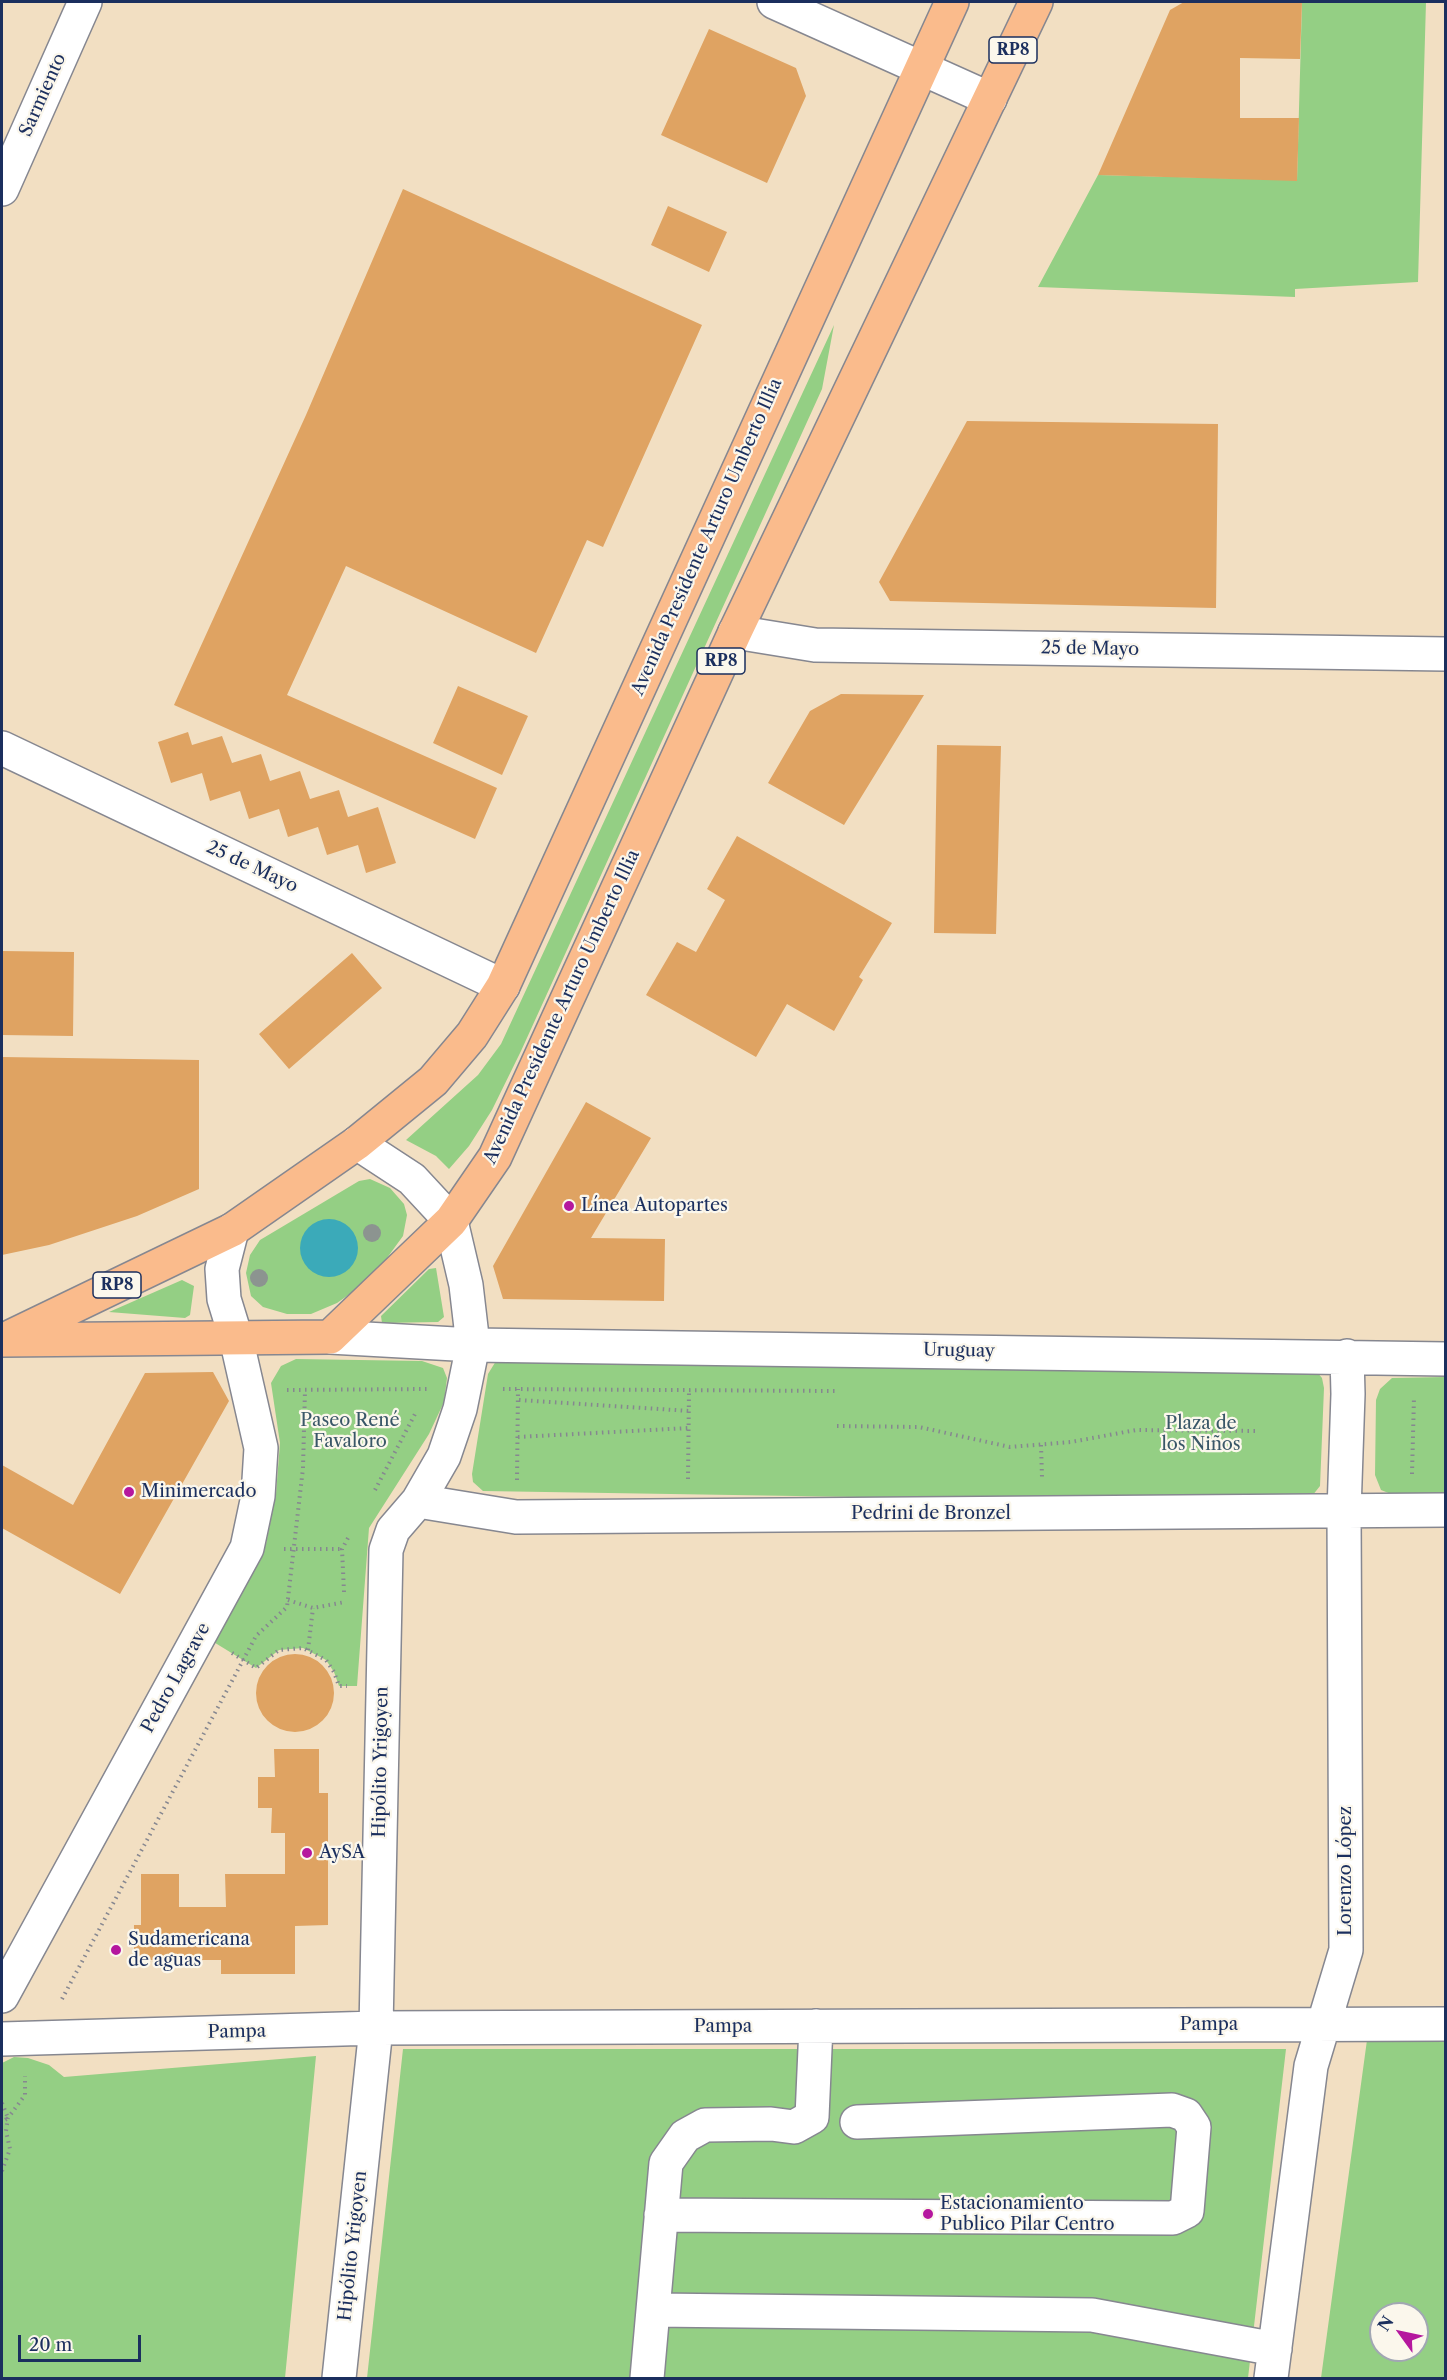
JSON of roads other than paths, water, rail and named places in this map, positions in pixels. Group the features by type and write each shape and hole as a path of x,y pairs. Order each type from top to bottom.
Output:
{"main road":[{"name":"Avenida Presidente Arturo Umberto Illia","path":"2,1340 232,1230 357,1143 433,1082 472,1035 503,986 952,2"},
{"name":"Avenida Presidente Arturo Umberto Illia","path":"2,1340 330,1337 451,1221 495,1157 735,632 1036,2"}],"street":[{"name":"Sarmiento","path":"2,189 85,2"},
{"path":"774,2 990,99"},
{"name":"25 de Mayo","path":"735,632 815,645 1446,654"},
{"name":"25 de Mayo","path":"2,748 503,986"},
{"path":"357,1143 412,1179 451,1221"},
{"name":"Hipólito Yrigoyen","path":"339,2379 376,2028 386,1550 393,1530 418,1501 444,1456 464,1389 473,1345 466,1286 451,1221"},
{"name":"Pedro Lagrave","path":"2,1996 247,1548 258,1496 261,1448 236,1338 224,1299 222,1269 232,1230"},
{"name":"Uruguay","path":"330,1337 519,1346 1347,1356 1430,1359"},
{"name":"Lorenzo López","path":"1273,2364 1311,2066 1346,1950 1344,1511 1347,1356"},
{"name":"Pedrini de Bronzel","path":"418,1501 516,1517 1446,1510"},
{"name":"Pampa","path":"2,2039 42,2036 376,2028 1446,2024"},
{"path":"647,2379 666,2163 685,2136 705,2125 771,2124 794,2127 813,2117 816,2026"},
{"path":"661,2215 1173,2218 1187,2211 1194,2127 1185,2115 1172,2110 857,2122"},
{"path":"654,2310 1092,2315 1273,2364"}],"water":[{"path":"323,1219 335,1219 350,1227 358,1242 358,1254 350,1269 335,1277 323,1277 308,1269 300,1254 300,1242 308,1227"}],"place":[{"name":"Línea Autopartes","path":"569,1206"},
{"name":"Minimercado","path":"129,1492"},
{"name":"AySA","path":"307,1853"},
{"name":"Sudamericana de aguas","path":"116,1950"},
{"name":"Estacionamiento Publico Pilar Centro","path":"928,2214"}],"park label":[{"name":"Paseo René Favaloro","path":"350,1431"},
{"name":"Plaza de los Niños","path":"1201,1434"}]}
